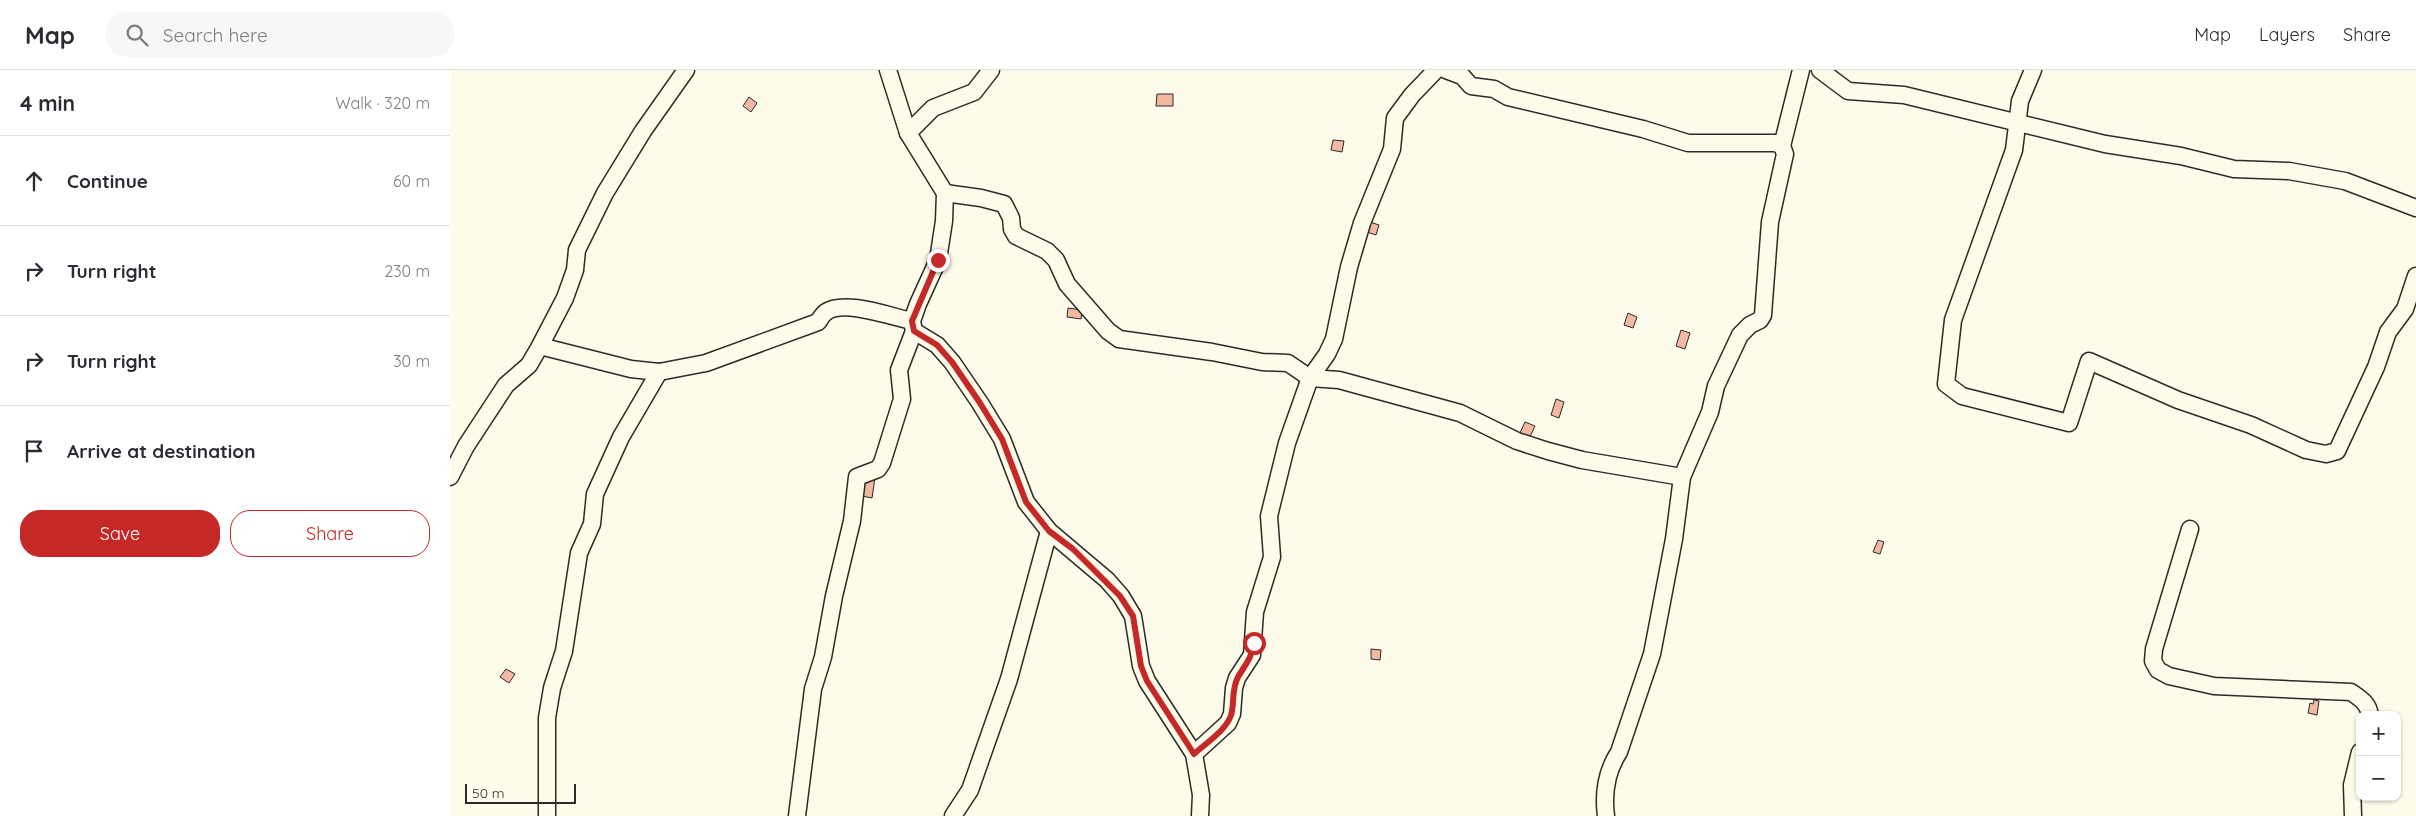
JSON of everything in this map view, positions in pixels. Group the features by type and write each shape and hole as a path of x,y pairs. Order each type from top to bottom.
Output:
{"street":[{"path":"450,478 466,446 506,385 529,365 540,346 565,298 575,270 577,250 605,194 643,131 686,70"},
{"path":"797,816 813,689 823,657 834,596 852,522 857,477 878,469 882,463 902,399 899,370 913,326 938,260 944,221 945,194 908,132 888,70"},
{"path":"908,132 933,108 974,92 991,70"},
{"path":"1194,754 1228,723 1232,714 1234,688 1237,678 1252,656 1255,612 1272,556 1270,516 1274,492 1287,443 1310,378 1327,354 1334,339 1349,267 1362,223 1392,149 1395,118 1412,95 1436,70"},
{"path":"1446,70 1462,76 1471,86 1494,90 1508,97 1643,129 1688,143 1776,143 1782,146"},
{"path":"1606,816 1604,794 1611,766 1620,752 1652,654 1674,539 1682,477 1710,412 1716,386 1740,335 1750,325 1762,318 1770,222 1785,154 1782,146 1801,70"},
{"path":"1820,70 1848,91 1904,95 2105,144 2181,156 2234,169 2289,171 2345,181 2416,208"},
{"path":"2033,70 2020,101 2014,150 1953,320 1946,384 1962,396 2069,423 2089,361 2178,400 2251,425 2306,450 2326,454 2337,451 2376,367 2388,332 2405,309 2416,276"},
{"path":"945,194 981,198 1004,204 1011,218 1012,229 1016,236 1047,251 1067,284 1077,293 1108,331 1119,339 1212,352 1262,362 1288,363 1310,378 1339,380 1460,413 1517,441 1574,458 1651,474 1682,477"},
{"path":"540,346 632,369 659,372 706,363 818,322 826,312 847,307 913,326 937,345 952,362 980,403 1002,439 1026,502 1049,531 1080,555 1120,596 1133,616 1141,666 1147,681 1194,754 1201,795 1200,816"},
{"path":"547,816 546,718 552,688 564,651 579,553 592,524 595,494 621,437 659,372"},
{"path":"2190,529 2154,649 2153,662 2158,670 2169,676 2214,686 2351,692 2363,700 2369,707 2370,711"},
{"path":"953,816 970,790 1009,679 1049,531"},
{"path":"2353,816 2352,785 2359,756"}],"building":[{"path":"1157,94 1173,94 1173,106 1156,106"},
{"path":"749,97 757,103 751,112 743,106"},
{"path":"1333,140 1344,141 1342,152 1331,150"},
{"path":"1370,222 1379,225 1376,235 1367,232"},
{"path":"1068,308 1082,310 1081,319 1067,317"},
{"path":"1628,313 1637,317 1633,328 1624,325"},
{"path":"1681,330 1690,333 1685,349 1676,346"},
{"path":"1556,399 1564,402 1559,418 1551,415"},
{"path":"1525,422 1535,426 1529,439 1519,435"},
{"path":"866,476 875,478 872,498 862,496"},
{"path":"1878,540 1884,542 1880,554 1873,552"},
{"path":"1371,649 1381,650 1380,660 1371,659"},
{"path":"506,669 515,674 509,683 500,677"},
{"path":"2314,700 2319,701 2317,715 2308,713 2310,703 2313,704"}],"route":[{"path":"938,260 912,321 914,331 937,345 952,362 980,403 1002,439 1026,502 1049,531 1073,549 1107,580 1120,596 1133,616 1141,666 1147,681 1194,754 1228,723 1232,714 1234,688 1237,678 1252,656 1254,643"}]}
